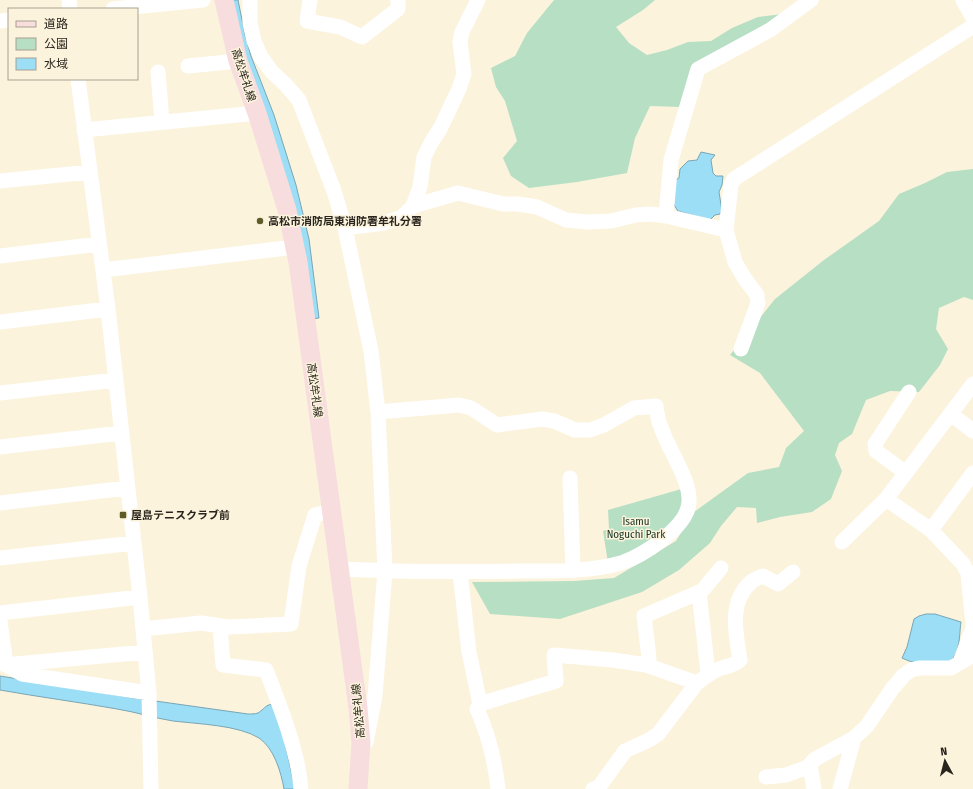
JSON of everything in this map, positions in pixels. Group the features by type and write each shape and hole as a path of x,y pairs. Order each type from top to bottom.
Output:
{"main road":[{"name":"高松牟礼線","path":"224,0 238,61 257,113 287,210 295,247 358,708 361,743 358,789"}],"street":[{"path":"123,8 203,0"},
{"path":"250,0 250,23 254,41 261,57 272,72 300,100 334,191 345,228 371,351 378,412 385,571 375,696 366,742 360,760"},
{"path":"310,0 307,21 340,27 362,37 398,9 398,0"},
{"path":"345,228 384,223 402,217 413,206 420,187 424,157 453,103 464,74 460,42 462,32 478,0"},
{"path":"666,216 671,160 698,69 770,30 811,0"},
{"path":"963,0 973,18"},
{"path":"741,349 758,303 758,295 744,279 735,262 726,230 731,186 734,179 973,26"},
{"path":"188,66 238,61"},
{"path":"158,72 162,122"},
{"path":"78,80 108,309 140,597 149,695 152,789"},
{"path":"84,130 257,113"},
{"path":"0,181 90,172"},
{"path":"413,206 458,193 503,204 518,204 537,207 566,220 588,222 611,221 636,215 651,214 726,230"},
{"path":"0,256 99,244"},
{"path":"103,270 295,247"},
{"path":"0,322 108,309"},
{"path":"0,393 116,380"},
{"path":"842,542 886,499 973,384"},
{"path":"906,473 876,451 875,444 909,392"},
{"path":"340,569 460,572 573,571 620,563 640,555 675,529 685,517 689,503 687,488 680,468 661,427 656,406 634,408 604,425 590,430 575,430 554,421 542,419 497,425 471,408 459,405 378,412"},
{"path":"951,414 973,431"},
{"path":"0,447 122,433"},
{"path":"931,530 973,474"},
{"path":"570,478 573,571"},
{"path":"0,503 128,488"},
{"path":"886,499 931,530 963,564 970,565 968,573 973,624"},
{"path":"143,629 201,623 228,627 291,624 299,566 315,515 331,511"},
{"path":"0,558 134,543"},
{"path":"646,665 649,658 644,616 702,591 721,568"},
{"path":"460,572 469,652 480,704 477,709 492,748 498,789"},
{"path":"598,788 625,751 649,740 658,734 702,679 719,669 735,664 740,660 735,624 736,609 743,593 752,582 763,576 778,584 793,572"},
{"path":"699,592 702,679"},
{"path":"0,613 140,597"},
{"path":"0,621 3,665"},
{"path":"220,626 223,665 266,670 281,711 298,767 301,789"},
{"path":"766,777 786,775 808,767 815,759 854,738 867,726 892,689 904,675 919,668 951,668 967,658 973,628"},
{"path":"3,665 145,652"},
{"path":"480,704 556,681 554,656 614,660 646,665 702,679"},
{"path":"3,665 22,674 149,695"},
{"path":"840,789 854,738"},
{"path":"810,765 814,789"}],"green space":[{"path":"554,0 655,0 643,10 616,27 629,43 647,55 667,50 688,42 711,41 732,28 758,17 782,14 717,54 680,107 650,106 635,138 627,173 577,182 529,188 511,176 503,158 517,141 505,101 496,87 491,68 515,56 527,33"},
{"path":"973,169 973,300 964,297 939,308 936,329 948,349 940,365 919,392 890,391 866,400 852,434 839,443 835,455 842,471 831,499 812,512 780,517 757,523 756,508 737,507 721,526 710,543 679,570 642,592 560,619 490,614 472,582 574,581 614,578 676,541 694,512 748,473 779,467 786,448 804,431 760,373 730,355 775,299 824,260 879,221 899,194 947,172"},
{"name":"Isamu Noguchi Park","path":"685,488 675,529 608,563 603,531 609,529 608,510"}],"water":[{"path":"229,0 238,0 251,56 274,115 296,185 309,239 319,318 312,319"},
{"path":"701,152 715,155 711,160 713,173 716,176 723,176 722,185 719,192 722,211 710,220 678,211 672,202 674,181 679,178 680,169 688,161 697,160"},
{"path":"926,614 935,614 961,622 957,649 952,659 948,662 917,663 902,658 907,647 914,619"},
{"path":"0,676 134,698 248,714 258,713 268,705 273,705 278,711 295,789 284,789 279,768 273,754 264,742 259,738 240,730 206,724 173,721 124,710 0,690"}],"place":[{"name":"高松市消防局東消防署牟礼分署","path":"260,221"},
{"name":"屋島テニスクラブ前","path":"123,515"}]}
